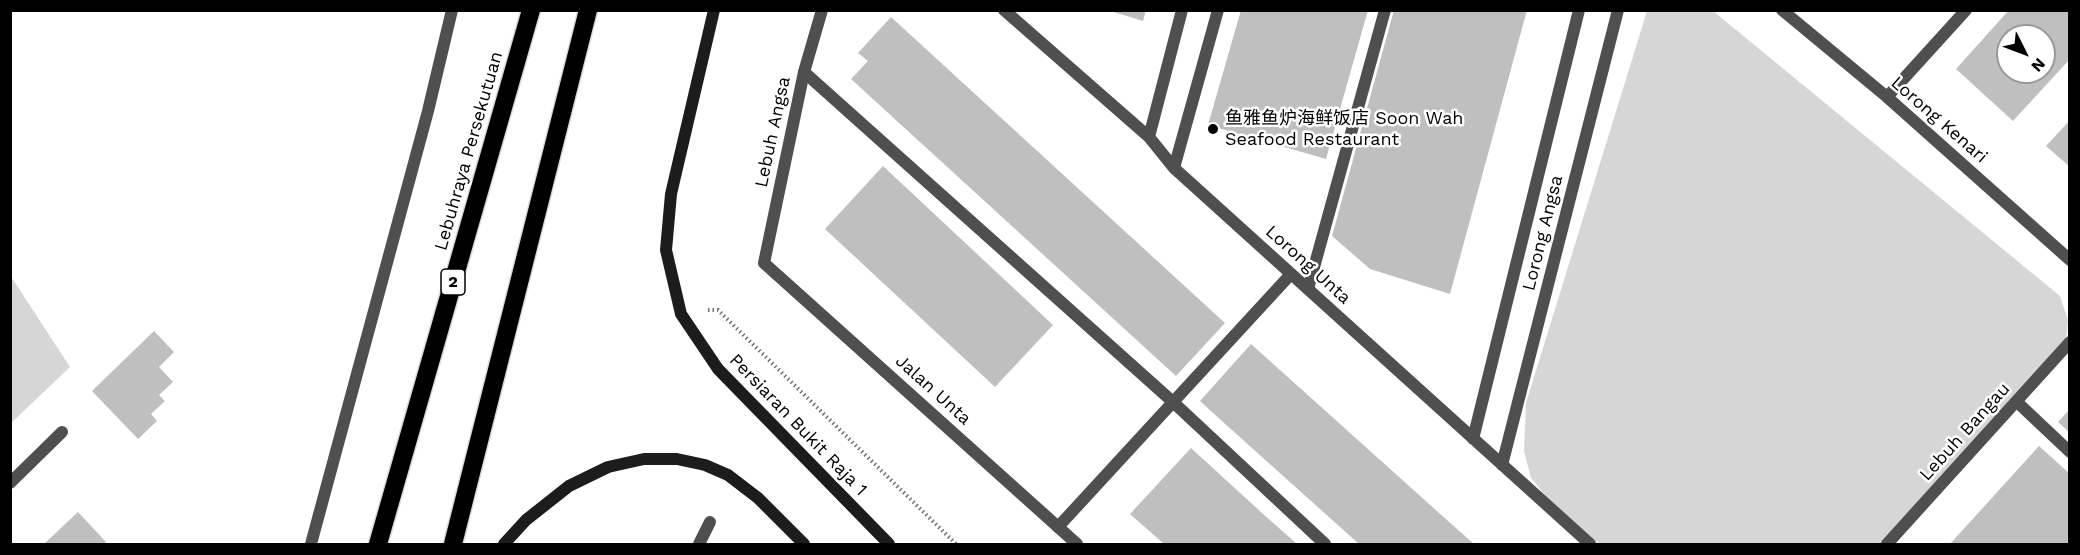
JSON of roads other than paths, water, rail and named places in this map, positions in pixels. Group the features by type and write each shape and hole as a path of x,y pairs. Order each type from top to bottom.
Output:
{"highway":[{"name":"Lebuhraya Persekutuan","path":"378,544 529,13"},
{"path":"453,544 588,16"}],"street":[{"path":"311,544 428,111 452,10"},
{"name":"Persiaran Bukit Raja 1","path":"714,10 671,194 666,250 681,314 717,369 889,544"},
{"name":"Lebuh Angsa","path":"764,263 804,72 822,10"},
{"name":"Lorong Unta","path":"1004,10 1149,137 1174,168 1590,544"},
{"path":"1149,137 1182,10"},
{"path":"1174,168 1218,10"},
{"path":"1308,289 1385,10"},
{"name":"Lorong Angsa","path":"1473,439 1579,10"},
{"name":"Lorong Angsa","path":"1502,465 1618,10"},
{"name":"Lorong Kenari","path":"1782,10 1887,97 2070,260"},
{"path":"1887,97 1966,10"},
{"path":"804,72 1173,402 1325,544"},
{"name":"Jalan Unta","path":"764,263 1077,544"},
{"path":"1058,527 1291,274"},
{"name":"Lebuh Bangau","path":"1887,544 2070,342"},
{"path":"2017,402 2070,452"},
{"path":"10,483 62,432"},
{"path":"504,544 526,520 569,486 608,467 644,459 677,459 705,465 728,475 758,498 804,544"},
{"path":"699,544 710,522"}],"place":[{"name":"鱼雅鱼炉海鲜饭店 Soon Wah Seafood Restaurant","path":"1213,129"}]}
